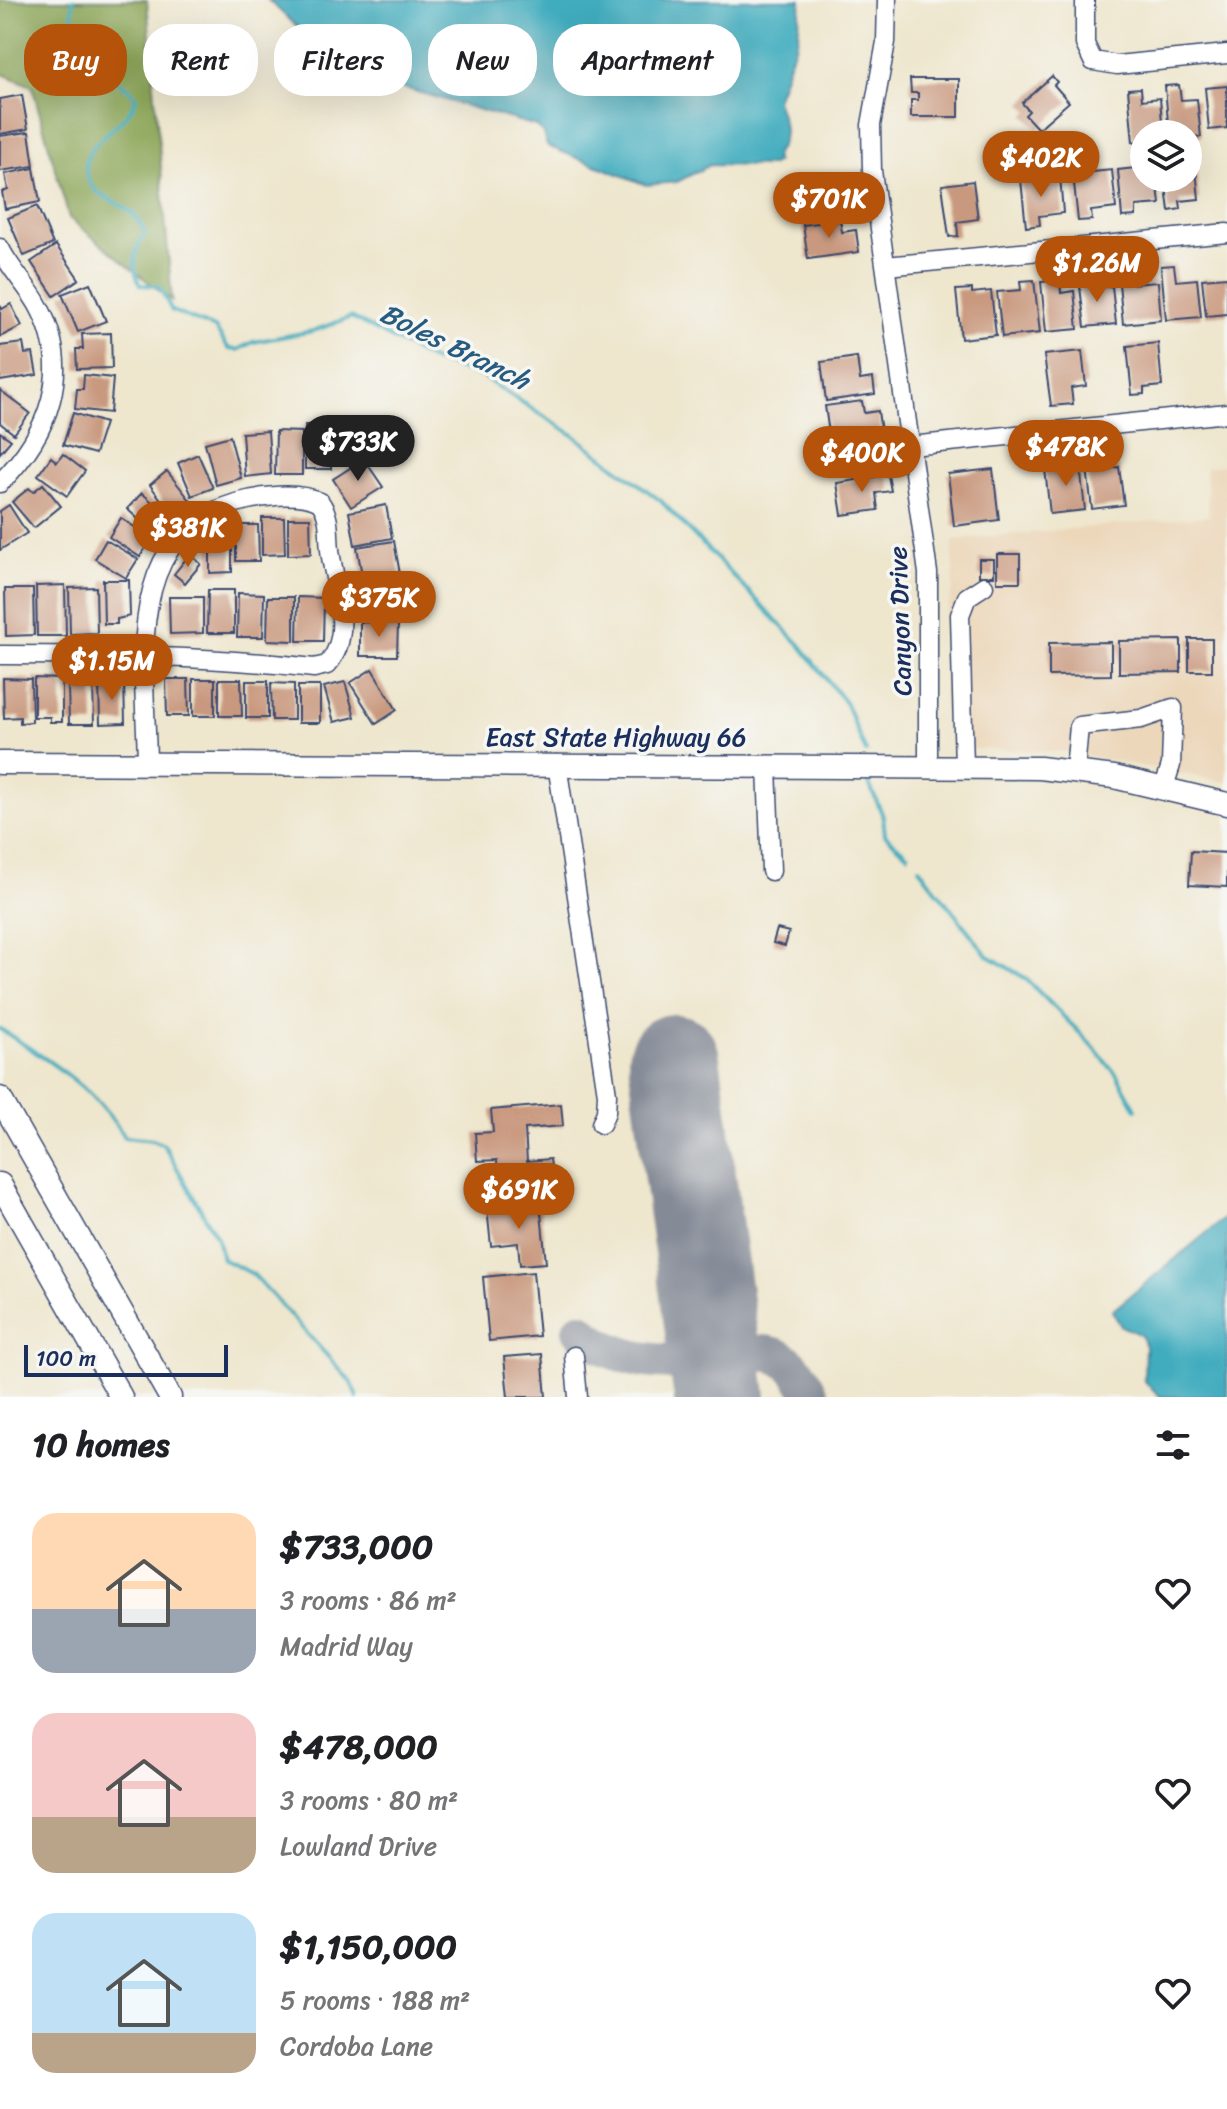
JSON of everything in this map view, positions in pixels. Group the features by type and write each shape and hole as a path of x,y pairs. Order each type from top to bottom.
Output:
{"main road":[{"name":"East State Highway 66","path":"0,763 964,767 1075,771 1227,804"},
{"path":"0,1098 170,1397"},
{"path":"0,1184 121,1397"}],"street":[{"name":"Canyon Drive","path":"887,0 886,42 871,125 872,171 930,604 928,766"},
{"path":"1085,0 1085,44 1093,61 1117,65 1227,54"},
{"path":"886,266 1227,233"},
{"path":"0,248 37,304 56,359 54,398 37,440 0,483"},
{"path":"911,446 1227,413"},
{"path":"0,655 146,655 208,656 314,668 327,665 337,648 340,606 330,554 328,519 320,502 305,497 247,500 194,523 167,552 153,579 146,618 146,655 147,763"},
{"path":"964,767 960,615 967,597 984,586"},
{"path":"1075,771 1079,726 1141,719 1173,708 1171,765 1163,790"},
{"path":"557,764 607,1094 606,1112 601,1124"},
{"path":"767,766 771,871"},
{"path":"574,1356 578,1397"}],"shaded area":[{"path":"1227,465 1227,782 1066,752 953,748 954,721 944,710 945,619 953,588 953,540 1209,516 1206,467"}],"green space":[{"path":"0,0 147,0 149,24 143,24 143,96 155,96 172,301 69,218 35,96 127,96 127,24 24,24 24,83 0,73"}],"water":[{"path":"268,0 801,0 798,38 776,100 784,134 775,154 776,162 770,166 710,165 677,182 646,185 547,146 544,134 536,126 431,96 537,96 537,24 428,24 428,95 412,90 412,24 294,24"},
{"path":"1227,1216 1227,1397 1161,1397 1144,1381 1145,1347 1141,1335 1121,1326 1112,1311"}],"building":[{"path":"1052,76 1057,82 1054,85 1069,102 1038,129 1025,115 1029,111 1022,103"},
{"path":"910,79 959,79 959,117 911,117 911,100 918,100 918,93 911,93"},
{"path":"1179,85 1181,100 1197,99 1199,120 1168,120 1165,86"},
{"path":"1227,86 1227,128 1209,130 1205,88"},
{"path":"1141,88 1142,100 1160,98 1162,120 1131,120 1128,89"},
{"path":"22,95 28,129 0,134 0,99"},
{"path":"29,132 34,166 0,171 0,136"},
{"path":"34,168 40,202 5,209 2,192 8,190 5,174"},
{"path":"1130,169 1130,192 1159,192 1160,204 1136,206 1136,216 1122,217 1118,170"},
{"path":"1112,170 1116,208 1091,211 1092,220 1078,221 1073,174"},
{"path":"1060,176 1063,213 1039,216 1040,225 1026,227 1021,180"},
{"path":"973,181 978,219 957,222 958,236 949,237 942,185"},
{"path":"1167,192 1198,192 1199,199 1180,201 1181,209 1169,211"},
{"path":"37,206 53,244 24,256 8,218"},
{"path":"840,220 842,232 856,230 859,252 808,259 803,225"},
{"path":"56,245 79,279 54,296 31,262"},
{"path":"1174,265 1176,281 1197,279 1201,317 1166,320 1161,266"},
{"path":"1132,272 1133,284 1158,282 1161,320 1123,324 1118,273"},
{"path":"1092,277 1094,288 1112,286 1116,324 1085,327 1079,279"},
{"path":"1227,277 1227,314 1206,316 1202,279"},
{"path":"1034,280 1040,333 1002,337 997,292 1021,290 1020,281"},
{"path":"1060,280 1061,293 1074,291 1078,329 1046,332 1041,282"},
{"path":"90,283 106,321 78,332 62,294"},
{"path":"972,289 972,293 991,291 996,335 961,339 956,290"},
{"path":"11,304 22,326 0,337 0,305 2,309"},
{"path":"111,333 112,368 77,369 76,349 83,349 82,334"},
{"path":"23,343 25,354 33,353 37,375 0,381 0,346"},
{"path":"1158,343 1162,386 1144,388 1144,394 1132,395 1127,346"},
{"path":"1082,351 1086,386 1071,388 1073,404 1051,406 1044,355"},
{"path":"857,357 860,380 873,378 875,394 826,401 821,362"},
{"path":"84,375 113,378 110,413 75,409 77,389 83,389"},
{"path":"0,390 30,413 14,434 0,423"},
{"path":"862,401 864,413 878,411 881,432 830,440 825,406"},
{"path":"73,413 105,423 95,454 63,445"},
{"path":"305,425 331,426 331,469 305,469"},
{"path":"268,431 271,474 245,477 242,433"},
{"path":"276,431 302,432 302,475 275,475"},
{"path":"0,432 11,440 0,453"},
{"path":"230,436 241,478 216,485 205,443"},
{"path":"63,454 85,471 67,496 38,475 51,457 57,462"},
{"path":"198,454 213,488 192,496 178,463"},
{"path":"1079,457 1085,510 1050,514 1045,469 1067,467 1066,458"},
{"path":"1100,458 1101,470 1119,467 1124,505 1092,509 1086,460"},
{"path":"364,459 383,487 351,507 333,479"},
{"path":"993,469 999,520 954,526 948,474"},
{"path":"167,471 190,500 172,514 150,485"},
{"path":"888,475 891,491 876,493 878,510 842,515 837,483"},
{"path":"43,484 61,506 34,528 12,502 29,488 33,492"},
{"path":"142,493 169,517 154,533 127,509"},
{"path":"9,505 27,533 0,550 0,511"},
{"path":"386,505 392,538 355,545 349,512"},
{"path":"121,518 151,538 140,557 109,537"},
{"path":"262,518 284,518 285,554 262,555"},
{"path":"288,518 310,518 311,554 288,555"},
{"path":"236,525 258,525 259,561 236,561"},
{"path":"210,536 232,536 232,572 210,573"},
{"path":"106,540 138,559 126,578 95,559"},
{"path":"394,541 400,574 363,581 357,547"},
{"path":"190,554 201,564 185,583 174,574"},
{"path":"997,554 1020,554 1020,582 997,582"},
{"path":"979,559 994,559 994,576 979,576"},
{"path":"103,580 129,580 130,616 117,619 117,624 104,624"},
{"path":"65,585 66,636 37,636 36,586"},
{"path":"364,585 401,585 401,619 364,618"},
{"path":"96,587 97,633 70,634 69,588"},
{"path":"5,589 33,589 34,635 6,636"},
{"path":"208,590 234,590 234,633 207,633"},
{"path":"238,593 264,594 263,637 237,637"},
{"path":"169,597 203,597 203,633 170,634"},
{"path":"268,597 294,597 294,641 267,640"},
{"path":"298,597 324,598 323,641 297,641"},
{"path":"360,622 398,623 397,656 360,656"},
{"path":"1189,639 1212,639 1212,671 1189,671"},
{"path":"1181,640 1181,672 1119,673 1119,641"},
{"path":"1111,642 1111,675 1049,676 1049,643"},
{"path":"372,669 397,710 376,724 350,683"},
{"path":"3,678 31,679 32,722 20,723 20,717 4,718"},
{"path":"34,678 62,679 62,722 50,722 50,717 34,717"},
{"path":"166,679 188,679 189,716 167,716"},
{"path":"193,679 215,679 215,716 193,716"},
{"path":"219,679 241,679 242,716 219,716"},
{"path":"93,680 94,724 69,724 68,681"},
{"path":"99,680 124,680 125,723 100,724"},
{"path":"246,681 268,681 268,718 246,718"},
{"path":"345,682 355,717 334,722 324,687"},
{"path":"271,683 294,684 294,720 272,720"},
{"path":"298,686 320,686 320,723 298,723"},
{"path":"1191,851 1227,853 1227,887 1189,885"},
{"path":"777,929 789,932 785,946 773,943"},
{"path":"561,1104 563,1126 525,1129 527,1161 550,1159 552,1174 498,1179 497,1160 477,1161 475,1133 493,1132 491,1110"},
{"path":"540,1203 546,1263 520,1265 518,1243 491,1246 487,1208"},
{"path":"533,1272 539,1336 489,1341 483,1277"},
{"path":"542,1354 546,1397 508,1397 504,1357"}],"waterway":[{"name":"Boles Branch","path":"73,0 72,17 64,34 76,64 84,71 116,81 136,98 125,117 92,148 86,168 88,180 94,189 131,213 145,234 136,252 135,266 141,285 159,286 172,311 215,328 229,349 237,350 253,342 313,331 351,317 430,359 481,376 572,434 661,501 800,645 846,704 866,752"},
{"name":"Boles Branch","path":"868,781 883,816 885,835 908,855"},
{"name":"Boles Branch","path":"919,868 987,955 1025,978 1089,1042 1117,1075 1136,1109"},
{"path":"0,1029 85,1089 124,1137 153,1140 164,1145 217,1238 222,1259 253,1274 351,1382 357,1397"}],"taxiway":[{"path":"580,1330 612,1351 647,1360 684,1362 753,1353 778,1356 801,1377 812,1397"}],"runway":[{"path":"674,1060 720,1397"}]}
